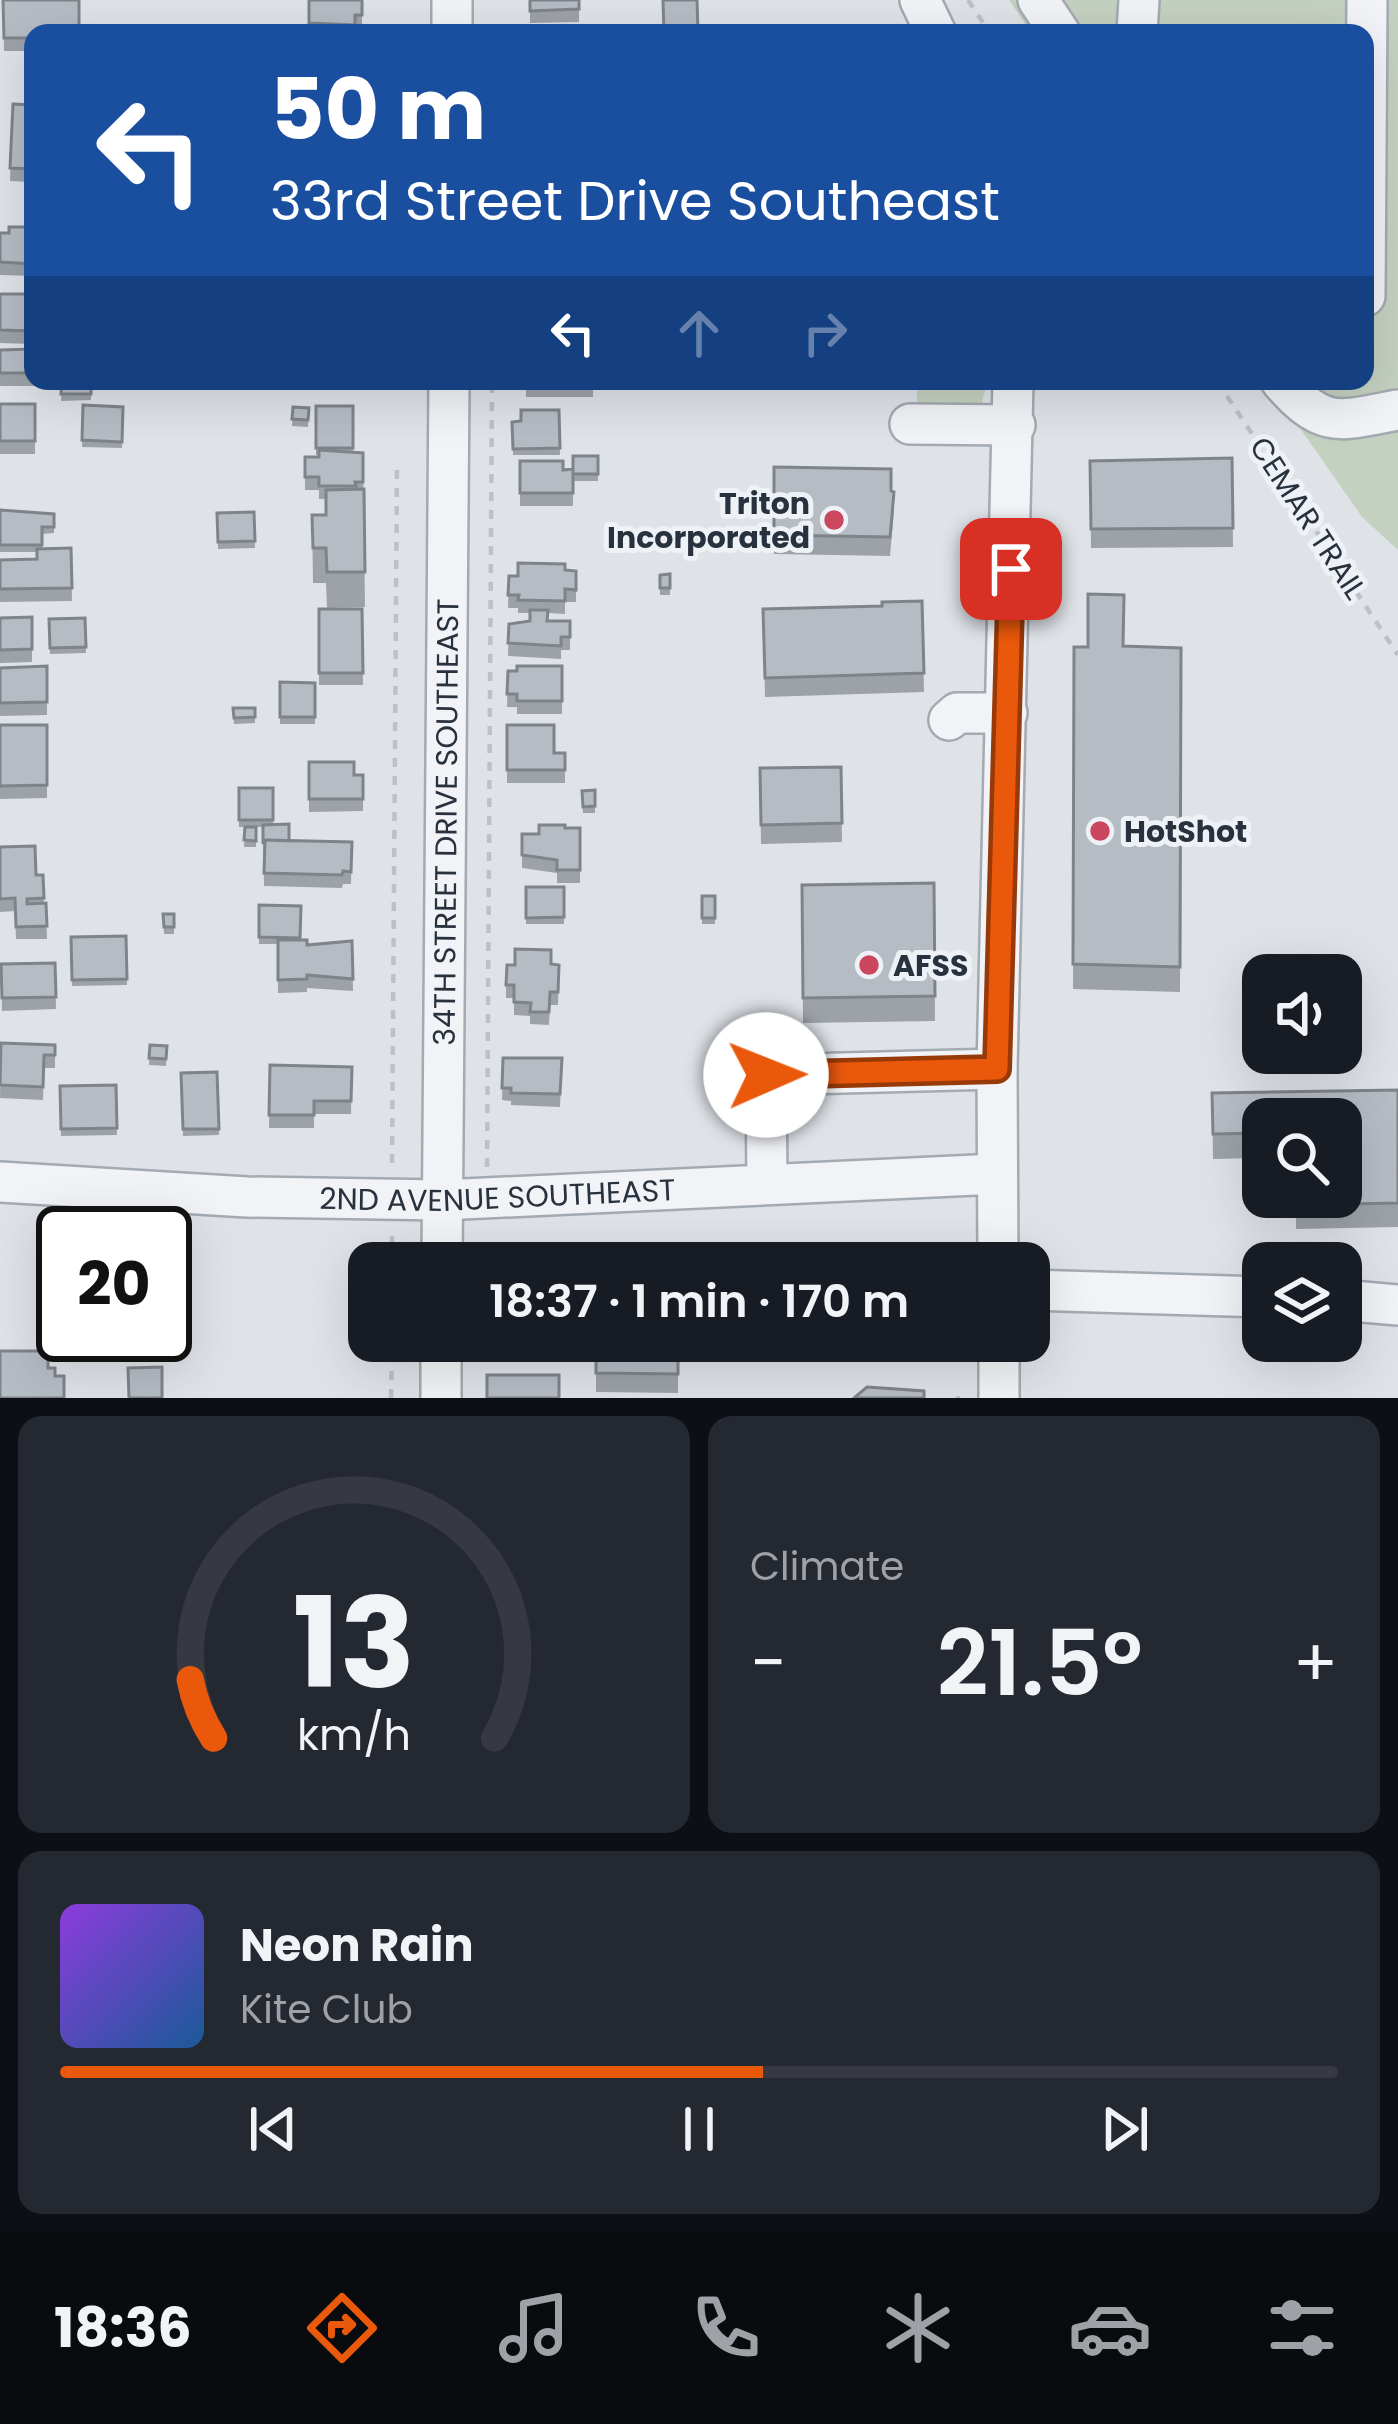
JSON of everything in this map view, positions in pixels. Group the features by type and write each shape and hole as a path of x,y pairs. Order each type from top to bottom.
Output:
{"street":[{"name":"34TH STREET DRIVE SOUTHEAST","path":"442,1242 449,390"},
{"path":"998,1242 997,1069 1013,390"},
{"path":"1289,390 1305,409 1333,420 1376,403"},
{"path":"910,424 1015,425"},
{"path":"949,720 957,713 1007,713"},
{"path":"767,1183 766,1075 997,1069"},
{"name":"2ND AVENUE SOUTHEAST","path":"0,1182 247,1197 442,1200 997,1174"},
{"path":"1050,1291 1242,1296"},
{"path":"1362,1302 1398,1305"},
{"path":"441,1362 441,1398"},
{"path":"999,1362 999,1398"}],"path":[{"path":"487,1172 492,390"},
{"name":"CEMAR TRAIL","path":"1223,390 1398,655"},
{"path":"392,1171 397,462"},
{"path":"392,1228 392,1242"},
{"path":"391,1398 392,1362"}],"green space":[{"path":"1009,0 1398,0 1398,550 1362,517 1273,390 1374,390 1374,24 1025,24"},
{"path":"917,390 985,390 981,407 917,406"}],"building":[{"path":"3,0 79,0 79,24 24,24 24,38 4,38"},
{"path":"309,0 362,0 362,15 355,15 355,24 309,23"},
{"path":"530,0 579,0 579,9 530,11"},
{"path":"663,0 697,0 698,24 664,24"},
{"path":"13,104 24,105 24,169 10,168"},
{"path":"9,227 24,227 24,263 0,262 0,233 9,233"},
{"path":"0,294 24,294 24,331 0,330"},
{"path":"24,349 24,373 0,373 0,350"},
{"path":"61,390 91,390 91,394 61,394"},
{"path":"0,404 35,404 35,441 0,441"},
{"path":"83,405 123,407 122,442 82,440"},
{"path":"316,406 353,406 353,448 316,448"},
{"path":"293,407 309,408 308,420 292,419"},
{"path":"521,410 559,410 560,448 513,449 512,422 521,421"},
{"path":"319,450 363,453 363,482 319,486 319,477 305,477 305,457 319,457"},
{"path":"573,456 598,456 598,474 573,474"},
{"path":"1232,458 1233,528 1091,529 1090,461"},
{"path":"520,461 563,461 563,470 573,469 573,493 520,493"},
{"name":"Triton Incorporated","path":"774,467 891,469 890,537 774,535"},
{"path":"364,489 365,572 327,572 326,548 313,548 312,515 326,515 326,490"},
{"path":"0,510 54,514 54,527 42,527 42,545 0,545"},
{"path":"254,512 255,541 218,542 217,513"},
{"path":"71,548 72,588 0,589 0,560 37,559 37,549"},
{"path":"518,563 565,564 565,570 576,571 576,590 565,589 565,601 518,600 519,595 508,595 509,576 518,576"},
{"path":"670,574 670,588 660,588 660,575"},
{"path":"1088,594 1124,595 1123,646 1181,648 1180,967 1073,964 1074,647 1088,647"},
{"path":"922,601 924,673 765,678 763,609"},
{"path":"319,609 362,609 363,673 319,673"},
{"path":"530,610 548,610 547,621 570,621 570,637 561,637 561,646 508,643 509,624 530,621"},
{"path":"32,617 32,649 0,650 0,618"},
{"path":"85,618 86,647 50,648 49,619"},
{"path":"47,666 47,702 0,703 0,668"},
{"path":"517,666 562,666 562,701 517,701 517,694 507,694 508,671 517,671"},
{"path":"280,682 315,683 315,717 280,717"},
{"path":"233,708 255,708 255,717 234,718"},
{"path":"0,725 47,725 47,785 0,786"},
{"path":"507,725 554,725 554,753 565,753 565,770 507,770"},
{"path":"309,762 354,762 354,775 363,775 363,799 309,799"},
{"path":"841,767 842,823 761,825 760,768"},
{"path":"239,788 273,788 273,820 239,820"},
{"path":"595,790 595,806 583,807 582,791"},
{"path":"289,824 289,841 265,840 263,844 263,825"},
{"path":"539,825 580,828 580,870 557,870 557,860 522,855 522,834 539,834"},
{"path":"245,827 256,827 256,841 244,840"},
{"path":"265,840 352,842 351,872 264,873"},
{"path":"35,846 36,875 43,875 44,898 27,899 27,904 46,903 47,926 16,927 15,898 0,899 0,847"},
{"name":"AFSS","path":"934,883 935,996 803,998 802,885"},
{"path":"526,887 564,887 564,917 526,918"},
{"path":"702,896 715,896 715,918 702,918"},
{"path":"259,905 301,906 300,938 259,937"},
{"path":"163,914 174,914 174,927 164,927"},
{"path":"126,936 127,979 72,980 71,937"},
{"path":"278,940 307,940 307,945 352,941 353,979 307,975 307,979 278,980"},
{"path":"515,949 551,950 551,964 559,965 558,992 550,992 549,1012 530,1012 531,1003 514,1002 514,985 506,985 507,965 515,965"},
{"path":"55,963 56,997 2,998 1,964"},
{"path":"1,1043 55,1045 55,1055 44,1055 43,1087 0,1085"},
{"path":"150,1045 167,1046 166,1059 149,1058"},
{"path":"503,1058 562,1058 560,1094 511,1093 511,1088 502,1088"},
{"path":"270,1065 352,1067 351,1101 314,1101 314,1115 269,1115"},
{"path":"217,1072 219,1129 183,1129 181,1073"},
{"path":"116,1085 117,1128 61,1129 60,1086"},
{"path":"1398,1090 1398,1203 1362,1204 1362,1098 1242,1098 1242,1133 1213,1134 1212,1093"},
{"path":"0,1351 36,1351 36,1362 48,1362 55,1376 64,1376 64,1398 0,1398"},
{"path":"596,1362 678,1362 678,1374 596,1373"},
{"path":"162,1367 162,1398 129,1398 128,1368"},
{"path":"487,1375 559,1375 559,1398 487,1398"},
{"path":"867,1387 924,1391 924,1398 854,1398"}],"place":[{"name":"Triton Incorporated","path":"834,520"},
{"name":"HotShot","path":"1100,831"},
{"name":"AFSS","path":"869,965"}],"route":[{"path":"766,1075 997,1069 1011,569"}]}
